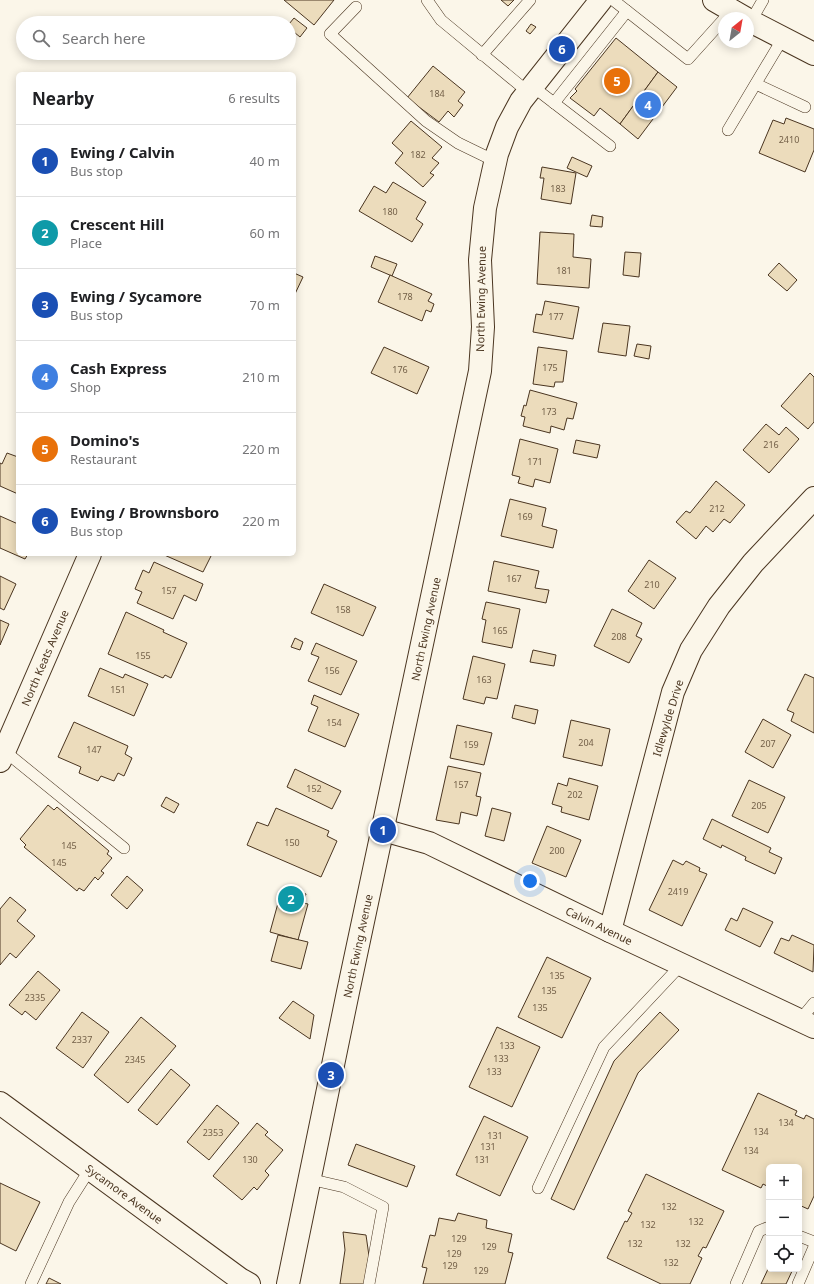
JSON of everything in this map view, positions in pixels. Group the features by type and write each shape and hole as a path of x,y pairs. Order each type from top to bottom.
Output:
{"street":[{"name":"North Ewing Avenue","path":"288,1284 480,372 483,327 480,260 485,208 496,161 507,127 521,101 601,0"},
{"path":"754,24 814,54"},
{"name":"Idlewylde Drive","path":"610,931 673,692 692,650 719,606 753,563 814,498"},
{"name":"North Keats Avenue","path":"1,753 89,556"},
{"name":"Calvin Avenue","path":"384,830 429,843 681,965 807,1024"},
{"name":"Sycamore Avenue","path":"0,1103 240,1279 249,1284"}],"lane":[{"path":"427,0 440,20 482,55 530,89 554,103 610,146"},
{"path":"482,55 530,0"},
{"path":"614,0 688,59 718,30"},
{"path":"740,12 763,0"},
{"path":"356,7 330,34 426,121 458,143 496,161"},
{"path":"554,103 627,11"},
{"path":"728,130 783,38"},
{"path":"756,84 806,107"},
{"path":"1,753 124,848"},
{"path":"538,1188 604,1048 681,965"},
{"path":"807,1024 814,1003"},
{"path":"31,1284 69,1202 90,1169"},
{"path":"310,1179 344,1187 383,1207 369,1284"},
{"path":"736,1284 760,1231 766,1228"},
{"path":"802,1237 814,1242"},
{"path":"798,1284 814,1247"}],"building":[{"path":"284,0 334,0 314,25"},
{"path":"501,0 514,0 508,6"},
{"path":"296,20 307,28 300,37 296,34"},
{"path":"531,24 536,27 530,34 526,31"},
{"path":"616,38 658,72 620,124 600,108 594,116 570,98 577,91 575,89"},
{"path":"433,66 465,92 458,101 463,105 454,117 448,111 439,122 407,98"},
{"path":"658,72 677,87 638,139 620,124"},
{"path":"786,118 814,129 814,150 805,172 759,153 773,120 784,124"},
{"path":"411,121 442,147 432,158 439,163 430,173 434,175 423,187 395,163 403,153 392,143"},
{"path":"572,157 592,166 587,177 567,168"},
{"path":"542,167 576,173 571,204 541,199 544,178 540,178"},
{"path":"393,182 426,202 416,219 423,224 412,242 359,211 374,186 386,193"},
{"path":"592,215 603,217 602,227 590,226"},
{"path":"540,232 574,234 573,257 591,259 589,288 537,284"},
{"path":"625,252 641,253 639,277 623,275"},
{"path":"375,256 397,264 392,276 371,267"},
{"path":"779,263 797,280 787,291 768,275"},
{"path":"296,274 303,277 296,292"},
{"path":"390,275 432,294 428,301 434,304 431,312 426,310 422,321 378,302"},
{"path":"545,301 579,307 573,339 533,332 536,314 542,315"},
{"path":"603,323 630,326 626,356 598,352"},
{"path":"637,344 651,346 649,359 634,356"},
{"path":"384,347 429,367 417,394 371,373"},
{"path":"538,347 567,351 563,382 555,382 554,387 533,384"},
{"path":"810,373 814,377 814,422 808,429 781,406"},
{"path":"530,390 577,403 573,419 567,418 564,430 551,426 550,433 523,426 525,417 521,416 524,405 526,406"},
{"path":"766,424 779,435 786,427 799,439 769,473 743,450"},
{"path":"520,439 558,449 550,483 535,479 533,487 518,483 520,477 512,475"},
{"path":"576,440 600,445 597,458 573,453"},
{"path":"7,453 16,456 16,493 0,486 0,463 2,464"},
{"path":"716,481 745,505 730,523 724,519 713,532 706,526 696,539 676,522 686,511 690,513"},
{"path":"510,499 546,508 542,526 557,530 553,548 501,536"},
{"path":"0,516 16,523 16,555 0,548"},
{"path":"18,556 27,556 25,559"},
{"path":"167,556 211,556 203,572"},
{"path":"649,560 676,578 654,609 628,591"},
{"path":"494,561 539,571 535,588 549,590 546,603 488,591"},
{"path":"154,562 203,584 196,601 184,595 173,619 137,603 142,592 135,589 143,570 149,573"},
{"path":"0,576 16,584 4,610 0,608"},
{"path":"324,584 376,607 363,636 311,613"},
{"path":"486,602 520,609 512,648 482,642 486,620 482,619"},
{"path":"612,609 642,623 636,636 642,639 629,663 594,646"},
{"path":"126,612 187,643 171,678 165,675 163,678 108,654"},
{"path":"0,620 9,624 0,645"},
{"path":"295,638 303,642 300,650 291,647"},
{"path":"316,643 357,661 341,695 308,681 319,657 311,654"},
{"path":"533,650 556,655 554,666 530,662"},
{"path":"473,656 505,664 497,699 486,697 484,704 463,699"},
{"path":"100,668 123,678 125,674 148,684 134,716 88,696"},
{"path":"805,674 814,678 814,733 791,721 794,713 787,710"},
{"path":"314,695 359,714 345,747 308,731 318,707 311,704"},
{"path":"515,705 538,710 535,724 512,718"},
{"path":"763,719 791,735 773,768 745,752"},
{"path":"571,720 610,729 602,766 563,757"},
{"path":"74,722 128,746 125,754 132,758 124,776 118,773 114,781 101,776 98,781 79,773 81,767 58,757"},
{"path":"457,725 492,733 484,765 450,758"},
{"path":"448,766 481,773 476,796 481,797 477,816 461,812 459,824 436,820"},
{"path":"295,769 341,791 332,809 287,787"},
{"path":"569,778 598,786 589,820 561,812 562,807 552,804 558,783 567,786"},
{"path":"749,780 785,797 768,833 732,816"},
{"path":"166,797 179,804 174,813 161,806"},
{"path":"48,805 54,810 57,807 109,851 107,854 112,858 101,871 104,873 98,880 95,877 84,891 79,888 77,891 24,847 26,845 20,839"},
{"path":"276,808 329,831 327,836 337,841 321,877 247,845 257,822 268,826"},
{"path":"492,808 511,813 504,841 485,836"},
{"path":"712,819 771,848 769,852 782,858 775,874 745,860 746,857 722,845 721,848 703,839"},
{"path":"547,826 581,840 566,877 532,863"},
{"path":"673,860 683,865 686,861 700,868 699,871 707,874 682,926 649,910"},
{"path":"127,876 143,890 127,909 111,895"},
{"path":"291,890 306,894 303,903 308,904 298,940 270,932 280,896 288,898"},
{"path":"10,897 26,910 17,921 35,936 16,958 10,953 0,965 0,909"},
{"path":"743,908 773,922 760,947 725,930 731,918 737,921"},
{"path":"278,935 308,942 301,969 271,961"},
{"path":"792,935 814,945 813,972 774,953 781,938 789,941"},
{"path":"547,957 591,978 562,1038 518,1017"},
{"path":"38,971 60,990 36,1020 25,1011 22,1015 9,1005"},
{"path":"293,1001 314,1015 310,1039 279,1018"},
{"path":"82,1012 109,1032 83,1068 56,1048"},
{"path":"660,1012 679,1030 638,1073 574,1210 551,1199 614,1061"},
{"path":"141,1017 176,1046 128,1103 94,1075"},
{"path":"497,1027 540,1047 512,1107 469,1087"},
{"path":"171,1069 190,1085 157,1125 138,1110"},
{"path":"758,1093 797,1111 795,1115 804,1119 806,1115 814,1119 814,1196 808,1209 802,1206 802,1164 766,1164 766,1186 763,1184 761,1188 722,1170"},
{"path":"217,1105 239,1123 209,1160 187,1142"},
{"path":"484,1116 528,1137 500,1196 456,1175"},
{"path":"257,1123 268,1132 265,1135 283,1150 265,1171 269,1175 257,1190 254,1187 242,1200 213,1176"},
{"path":"356,1144 415,1166 407,1187 348,1165"},
{"path":"646,1174 724,1211 706,1248 703,1247 698,1256 702,1258 690,1284 661,1284 607,1258 625,1221 627,1222 632,1213 628,1211"},
{"path":"0,1183 40,1202 16,1251 0,1243"},
{"path":"458,1213 487,1220 486,1228 512,1234 508,1252 513,1253 505,1284 423,1284 427,1268 422,1267 430,1235 435,1236 439,1218 455,1221"},
{"path":"343,1232 366,1235 369,1256 364,1284 340,1284 345,1250"},
{"path":"767,1272 792,1272 786,1284 761,1284"},
{"path":"49,1278 61,1284 46,1284"}],"place":[{"name":"Ewing / Brownsboro","path":"562,49"},
{"name":"Domino's","path":"617,81"},
{"name":"Cash Express","path":"648,105"},
{"name":"Ewing / Calvin","path":"383,830"},
{"name":"Crescent Hill","path":"291,899"},
{"name":"Ewing / Sycamore","path":"331,1075"}]}
